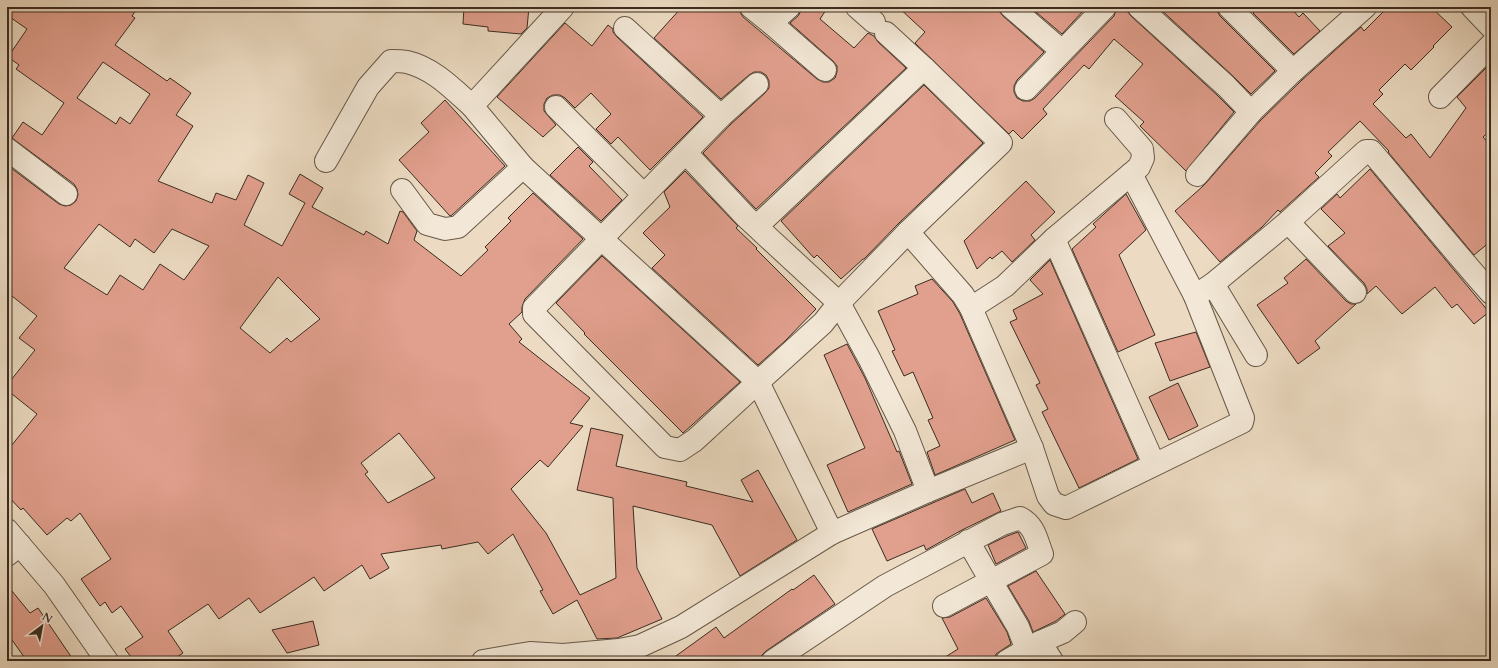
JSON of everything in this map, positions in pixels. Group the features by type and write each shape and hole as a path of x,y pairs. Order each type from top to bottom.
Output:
{"street":[{"path":"472,106 564,7"},
{"path":"751,7 825,70"},
{"path":"771,23 789,7"},
{"path":"757,84 722,116 534,308 534,314 665,446 680,450 695,440 823,323 839,303 908,232 1001,143 924,68 857,7"},
{"path":"1011,7 1062,51"},
{"path":"1026,89 1104,7"},
{"path":"1139,7 1226,86 1251,112"},
{"path":"1229,7 1293,71"},
{"path":"1472,7 1491,27"},
{"path":"1197,175 1251,112 1357,9"},
{"path":"625,28 722,116"},
{"path":"1440,97 1491,45"},
{"path":"326,161 368,86 391,61 407,62 425,69 443,80 472,106 523,167 758,382 832,533"},
{"path":"757,226 924,68"},
{"path":"556,107 644,195"},
{"path":"971,308 1005,286 1054,240 1139,167 1143,158 1142,149 1116,119"},
{"path":"7,149 66,194"},
{"path":"1195,296 1213,284 1288,222 1366,151 1371,151 1490,290"},
{"path":"686,153 746,217 839,303 869,358 905,431 928,491"},
{"path":"402,190 427,224 445,229 458,227 523,167"},
{"path":"908,232 963,295 971,308 1032,448 1048,496 1054,504 1066,508 1242,422 1243,418 1195,296 1131,174"},
{"path":"1288,222 1355,292"},
{"path":"1054,240 1154,464"},
{"path":"1213,284 1256,355"},
{"path":"483,661 530,653 624,656 640,646 681,627 832,533 1032,448"},
{"path":"773,661 884,586 1002,524 1020,518 1028,522 1034,531 1042,554 944,606"},
{"path":"968,541 1018,627 1034,646 1052,661"},
{"path":"11,544 54,585 107,661"},
{"path":"1007,661 1063,632 1075,622"}],"building":[{"path":"7,7 138,7 132,16 135,18 115,45 167,81 170,78 191,93 176,115 193,126 158,181 212,203 216,193 236,200 248,175 264,183 244,225 282,246 305,203 289,194 300,174 323,188 312,207 364,235 366,231 388,244 400,211 403,212 417,231 414,240 461,276 488,250 485,247 511,221 508,218 533,193 583,239 525,299 522,312 509,324 522,339 519,342 590,398 570,423 583,426 548,467 540,460 511,489 546,533 580,595 616,578 613,498 577,490 591,428 623,435 616,466 687,482 686,486 753,502 741,480 758,470 797,540 740,576 712,525 633,506 637,568 662,619 617,638 597,639 577,600 553,614 540,591 543,590 513,534 488,554 478,542 442,549 441,545 381,554 389,568 370,579 362,565 324,591 314,577 260,613 249,598 219,619 208,604 168,631 183,653 171,661 134,661 125,649 143,637 121,606 112,613 105,602 100,606 81,579 111,559 80,513 71,521 67,518 47,535 23,508 21,510 7,495 7,451 37,414 7,390 7,385 35,350 19,338 37,316 7,292 7,165 59,204 65,206 71,205 76,201 78,195 74,184 12,138 23,122 42,135 64,103 16,69 19,65 8,57 27,29 7,15","holes":["103,62 150,94 130,124 120,117 116,124 77,98","99,224 130,247 135,239 154,253 172,229 209,246 184,280 160,264 143,290 120,275 107,295 64,268","278,277 320,319 291,342 287,338 270,353 240,328","399,433 435,478 388,503 365,474 368,472 361,463"]},
{"path":"464,7 529,7 527,28 521,34 488,31 488,27 463,24"},
{"path":"682,7 739,7 743,17 817,79 823,82 829,82 835,78 837,66 790,23 798,16 801,11 801,7 828,7 820,19 854,48 868,33 874,36 878,42 906,68 756,209 703,153 730,125 765,93 769,88 769,81 766,75 761,72 754,72 721,99 654,38"},
{"path":"898,7 999,7 999,11 1003,16 1044,52 1017,80 1014,86 1014,92 1017,98 1023,101 1030,101 1035,98 1114,16 1117,7 1127,7 1127,11 1131,16 1234,112 1186,171 1140,126 1144,122 1115,96 1143,64 1114,39 1089,69 1084,65 1043,109 1047,114 1022,139 1013,130 1009,134 915,43 925,32"},
{"path":"1030,7 1078,7 1083,11 1062,34"},
{"path":"1158,7 1217,7 1217,11 1220,16 1275,71 1251,94"},
{"path":"1259,7 1290,7 1299,17 1303,13 1320,31 1294,54 1253,13"},
{"path":"1388,7 1431,7 1452,27 1411,70 1405,64 1379,90 1383,94 1373,104 1406,138 1411,134 1430,158 1466,108 1457,97 1491,63 1491,130 1483,137 1491,146 1491,241 1474,255 1388,152 1389,151 1360,121 1328,152 1332,156 1315,173 1319,177 1280,212 1278,210 1262,227 1220,262 1175,211 1206,183 1260,121 1302,80 1361,27 1364,31"},
{"path":"565,23 592,46 608,25 613,29 613,32 617,37 703,117 650,170 618,137 611,144 596,129 611,114 591,93 575,108 560,95 553,95 547,98 544,104 544,111 556,125 543,137 497,97"},
{"path":"924,85 983,143 899,223 864,259 841,279 817,255 814,258 781,221"},
{"path":"445,100 505,166 450,216 399,160 429,132 421,123"},
{"path":"578,147 593,162 589,166 622,200 601,221 550,175"},
{"path":"1370,169 1489,312 1474,324 1457,304 1452,308 1435,287 1402,314 1376,286 1367,294 1367,289 1364,283 1328,246 1345,233 1321,209 1337,194 1340,198"},
{"path":"685,171 738,226 736,228 816,309 785,341 758,365 652,268 665,255 643,233 670,207 664,192"},
{"path":"1026,181 1055,212 1031,235 1035,240 1012,262 1002,251 992,259 990,257 977,269 964,241"},
{"path":"1126,194 1146,230 1119,255 1155,335 1118,352 1072,249 1096,227 1093,224"},
{"path":"602,256 740,382 683,433 584,334 585,333 556,303"},
{"path":"1306,259 1346,301 1351,304 1356,304 1315,341 1320,348 1298,364 1257,305 1288,283 1284,278"},
{"path":"1050,260 1138,459 1079,488 1042,412 1048,409 1036,385 1040,383 1010,322 1017,319 1013,310 1043,294 1030,280"},
{"path":"932,279 953,302 960,314 1015,440 935,475 927,452 940,446 928,420 933,418 913,372 904,376 892,351 895,350 878,311 918,294 915,286"},
{"path":"1196,332 1210,367 1170,381 1155,343"},
{"path":"847,344 865,378 897,452 899,451 912,484 848,512 827,465 865,448 824,355"},
{"path":"1178,383 1198,426 1169,440 1149,397"},
{"path":"965,489 972,503 993,493 1001,511 926,550 924,545 887,561 872,529"},
{"path":"1018,532 1026,548 996,564 988,545"},
{"path":"1036,571 1065,614 1056,621 1033,632 1029,621 1008,586"},
{"path":"814,575 835,604 766,651 762,655 761,661 669,661 716,627 724,638"},
{"path":"7,585 30,613 38,608 74,661 27,661 7,633"},
{"path":"986,598 1007,632 1011,644 996,654 995,661 939,661 958,649 942,618 950,617"},
{"path":"313,621 319,645 287,653 272,630"}]}
